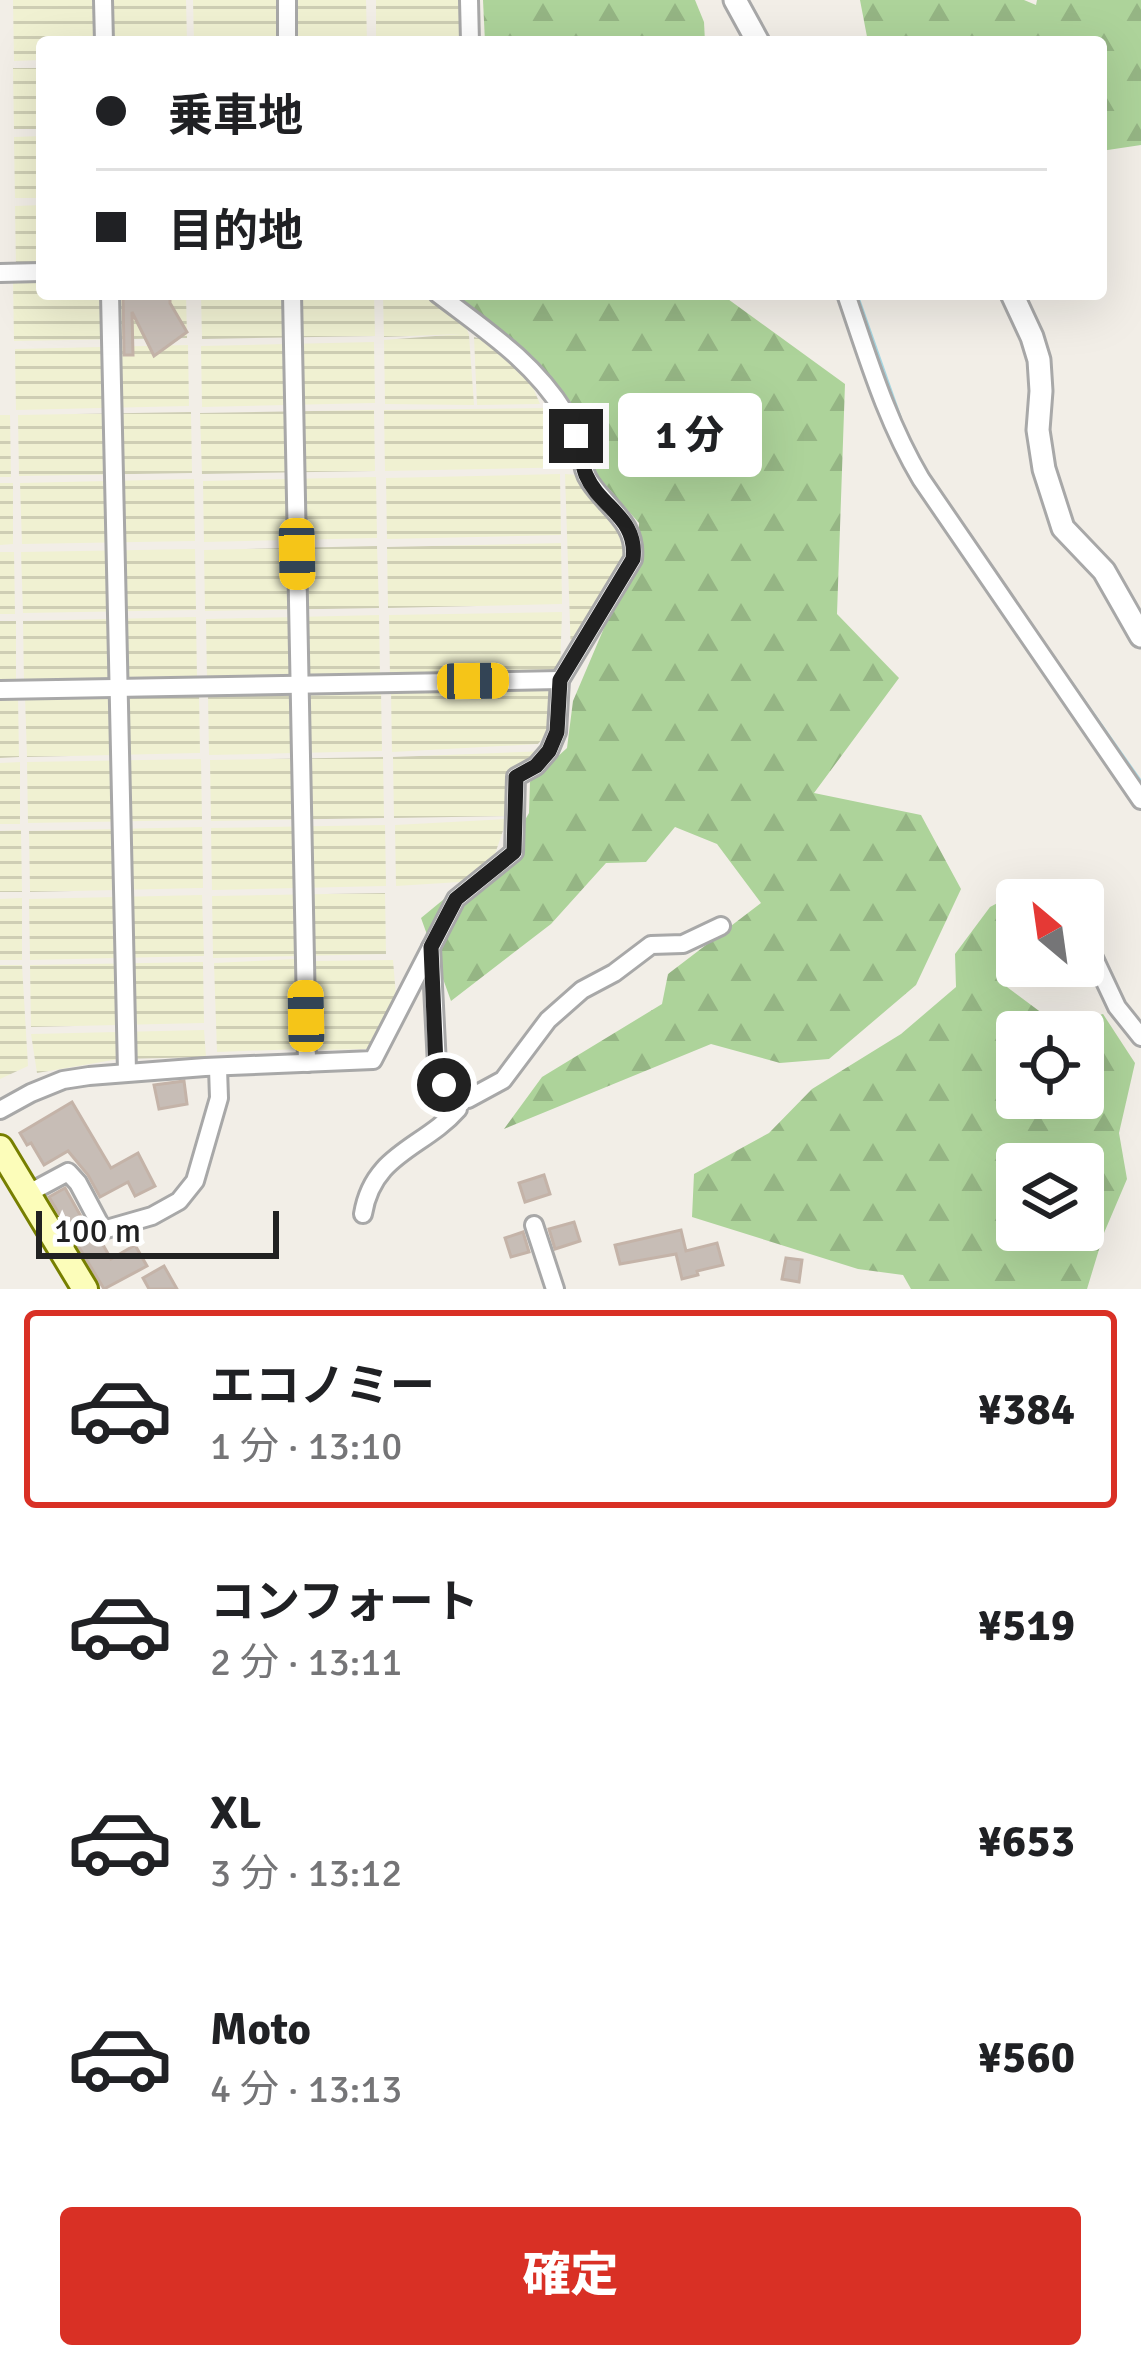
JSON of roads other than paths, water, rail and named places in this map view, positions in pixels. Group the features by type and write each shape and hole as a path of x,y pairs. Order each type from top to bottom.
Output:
{"main road":[{"path":"0,1148 85,1289"}],"street":[{"path":"104,0 104,36"},
{"path":"286,0 287,36"},
{"path":"469,0 470,36"},
{"path":"735,0 755,36"},
{"path":"0,273 36,272"},
{"path":"110,300 127,1072"},
{"path":"292,300 307,1063"},
{"path":"0,1110 62,1080 127,1072 373,1060 456,899 514,852 516,777 536,766 549,751 557,732 560,680 633,559 635,543 583,470 576,436 539,378 512,350 446,300"},
{"path":"848,300 889,419 911,463 1141,800"},
{"path":"1015,300 1039,360 1044,469 1063,528 1104,571 1141,636"},
{"path":"0,690 560,680"},
{"path":"431,947 436,1065 444,1085 468,1099 503,1080 548,1020 639,951 651,945 683,944 721,926"},
{"path":"1104,979 1117,1007 1141,1037"},
{"path":"27,1194 68,1172 103,1230 152,1216 179,1201 195,1181 219,1098 218,1068"},
{"path":"363,1214 374,1180 410,1146 450,1119 458,1109 457,1096"},
{"path":"534,1225 555,1289"}],"waterway":[{"path":"858,300 900,419"},
{"path":"1068,679 1141,783"}]}
